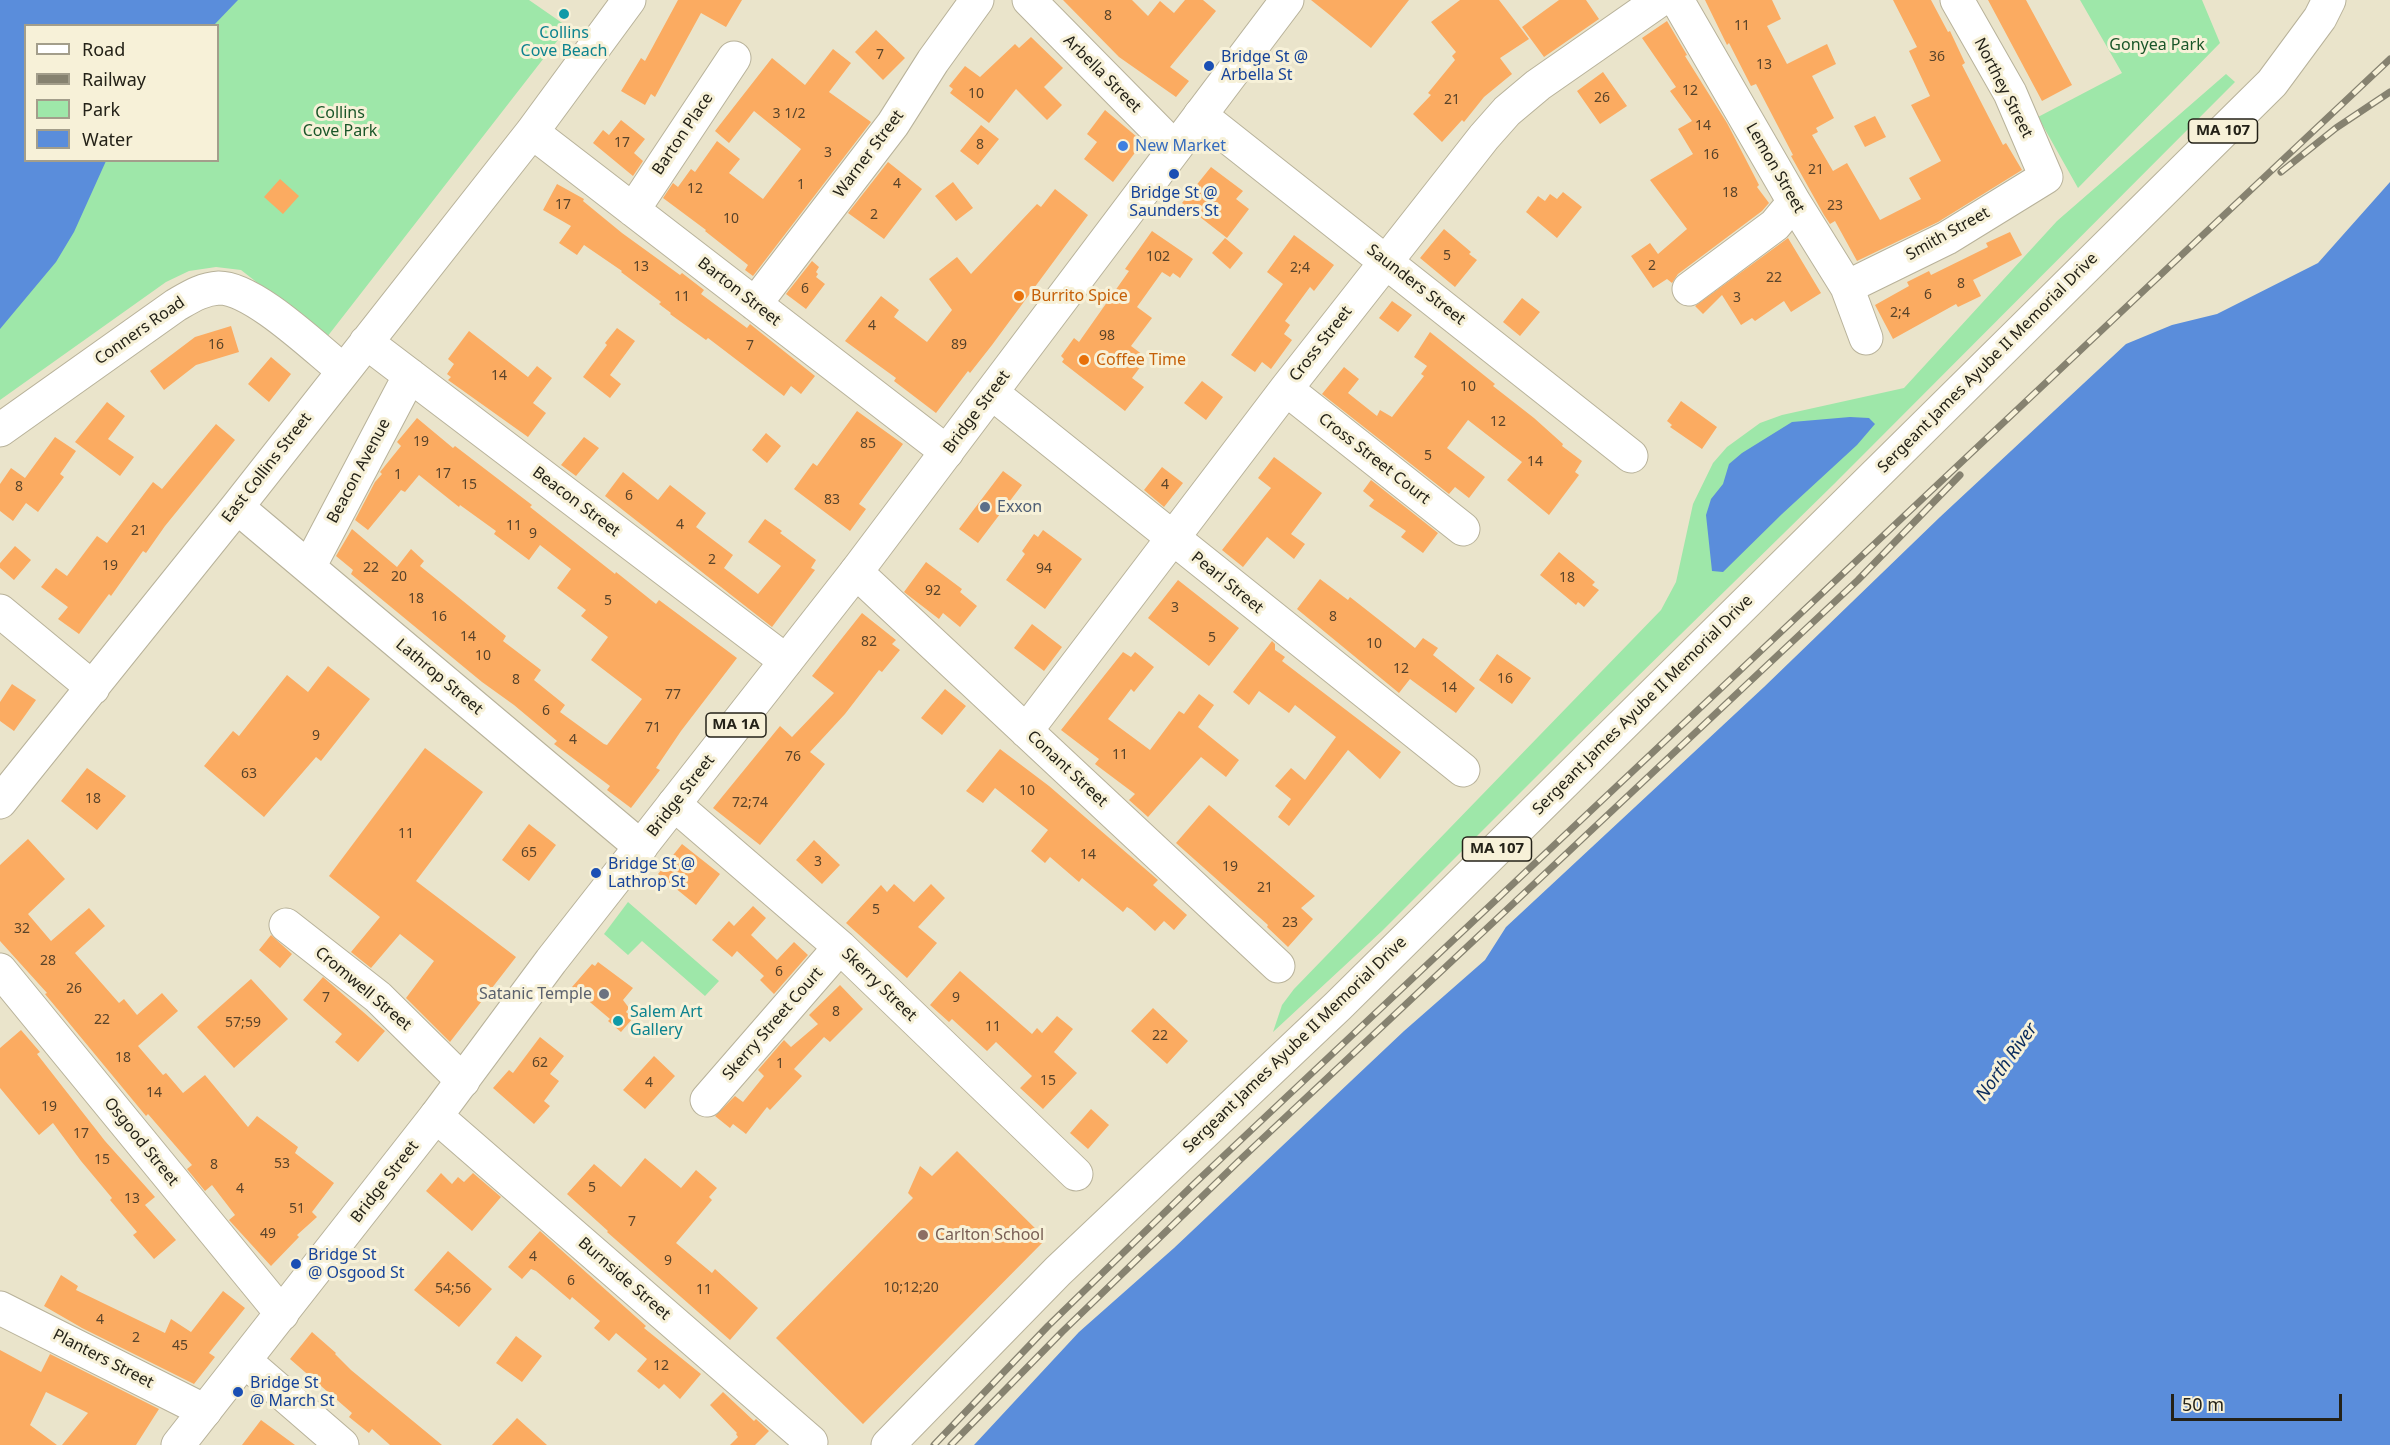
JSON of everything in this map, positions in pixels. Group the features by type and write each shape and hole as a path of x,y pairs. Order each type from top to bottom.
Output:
{"main road":[{"name":"East Collins Street","path":"0,802 237,507 532,132 629,0"},
{"name":"Warner Street","path":"755,304 893,124 933,61 978,0"},
{"name":"Arbella Street","path":"1029,0 1175,148"},
{"name":"Bridge Street","path":"178,1445 463,1081 551,961 856,572 1287,0"},
{"name":"Cross Street","path":"1026,731 1286,389 1484,136 1538,85 1660,0"},
{"name":"Lemon Street","path":"1677,0 1794,202 1847,287 1866,338"},
{"name":"Northey Street","path":"1957,0 2010,93 2046,177"},
{"name":"Sergeant James Ayube II Memorial Drive","path":"888,1445 1058,1270 1338,1006 2272,83 2320,18 2329,0"},
{"name":"Barton Place","path":"633,210 734,58"},
{"name":"Saunders Street","path":"1200,115 1631,456"},
{"name":"Barton Street","path":"532,132 947,452"},
{"name":"Smith Street","path":"1847,287 1947,238 2046,177"},
{"path":"1689,289 1775,225 1794,202"},
{"name":"Conners Road","path":"0,430 199,291 220,288 242,294 268,309 344,371"},
{"name":"Beacon Street","path":"366,342 786,662"},
{"name":"Beacon Avenue","path":"309,567 410,375"},
{"name":"Cross Street Court","path":"1286,389 1463,529"},
{"name":"Pearl Street","path":"992,393 1463,770"},
{"name":"Lathrop Street","path":"237,507 641,847"},
{"name":"Conant Street","path":"856,572 1278,966"},
{"path":"0,611 93,688"},
{"name":"Skerry Street","path":"674,804 840,947 1076,1174"},
{"name":"Cromwell Street","path":"286,925 378,997 463,1081"},
{"name":"Skerry Street Court","path":"707,1100 840,947"},
{"name":"Osgood Street","path":"0,970 282,1314"},
{"name":"Burnside Street","path":"436,1116 811,1442"},
{"name":"Planters Street","path":"0,1308 205,1411"},
{"path":"245,1361 342,1445"}],"green space":[{"name":"Collins Cove Park","path":"0,0 529,0 568,27 327,337 241,270 216,267 189,271 166,282 0,400"},
{"name":"Gonyea Park","path":"2080,0 2202,0 2220,43 2078,188 2038,117 2122,73"},
{"path":"2226,74 2235,82 1834,484 1382,931 1273,1032 1282,1005 1294,989 1661,610 1676,582 1693,504 1713,463 1727,447 1760,423 1782,415 1904,388 2057,221"},
{"path":"628,902 719,981 705,996 642,941 628,955 604,934"}],"water":[{"path":"0,0 238,0 215,24 24,24 24,162 106,162 74,232 56,262 0,329"},
{"name":"North River","path":"2390,182 2390,1445 974,1445 1079,1332 1174,1248 1404,1031 1485,960 1506,927 1764,687 1940,517 2126,344 2172,325 2217,314 2318,263"},
{"path":"1850,417 1869,418 1875,424 1857,445 1723,572 1712,571 1706,515 1711,499 1723,484 1729,464 1742,453 1792,422"}],"building":[{"path":"678,0 742,0 726,27 701,13 655,97 651,94 645,105 621,91 641,58 645,61"},
{"path":"1063,0 1132,0 1148,16 1160,1 1174,13 1185,0 1203,0 1216,11 1170,67 1189,81 1176,97 1119,57"},
{"path":"1311,0 1409,0 1371,48"},
{"path":"1460,0 1499,0 1529,39 1500,58 1512,74 1484,97 1464,122 1462,120 1442,142 1413,114 1431,95 1428,93 1455,60 1452,56 1456,52 1431,22"},
{"path":"1559,0 1586,0 1599,19 1544,57 1522,27"},
{"path":"1705,0 1772,0 1781,19 1767,26 1787,64 1827,44 1836,64 1812,76 1834,118 1816,128 1818,132 1812,135 1833,171 1847,163 1880,220 1921,199 1909,178 1941,161 1911,105 1930,96 1909,51 1917,47 1893,0 1931,0 1948,32 1950,31 1965,63 1962,65 2003,145 2006,143 2022,170 1938,222 1857,261 1835,221 1830,224 1824,215 1791,156 1793,155 1756,84 1751,86 1729,43 1727,45"},
{"path":"1988,0 2026,0 2072,85 2042,101"},
{"path":"1667,21 1687,55 1685,56 1727,123 1759,185 1757,187 1769,203 1762,211 1678,274 1672,283 1667,279 1653,288 1631,256 1650,243 1658,254 1687,229 1650,180 1693,154 1678,129 1692,121 1670,91 1676,87 1642,38"},
{"path":"876,30 905,58 883,80 855,52"},
{"path":"1031,37 1063,68 1044,87 1062,105 1047,120 1016,89 989,123 950,93 953,89 949,86 965,66 980,77 1015,44 1019,48"},
{"path":"833,49 851,63 829,92 871,122 753,276 745,270 748,265 663,198 673,183 678,187 691,169 695,172 717,141 740,159 729,173 763,199 801,149 754,111 729,143 715,131 772,58 805,85"},
{"path":"1603,72 1627,106 1600,124 1577,91"},
{"path":"1105,110 1143,142 1113,182 1084,159 1097,142 1087,134"},
{"path":"1875,116 1886,137 1865,147 1854,126"},
{"path":"621,120 645,139 634,153 643,161 633,176 593,143 603,130 609,135"},
{"path":"981,125 999,139 978,165 960,151"},
{"path":"888,162 922,189 884,239 848,213"},
{"path":"1211,167 1243,191 1236,199 1249,209 1227,238 1182,203"},
{"path":"280,179 299,196 283,214 264,197"},
{"path":"953,182 973,208 956,221 935,196"},
{"path":"557,184 584,199 583,201 622,233 704,290 701,294 747,328 750,324 815,376 801,394 791,386 784,396 708,338 706,340 670,314 659,304 661,302 584,245 577,255 559,243 571,226 543,210"},
{"path":"1055,189 1088,215 992,345 970,373 968,371 936,413 894,381 896,378 845,341 881,296 899,310 894,317 927,342 952,310 929,279 957,257 971,274 1037,204 1041,207"},
{"path":"1563,192 1582,207 1557,238 1526,212 1538,196 1545,201 1550,194 1557,199"},
{"path":"1444,229 1477,260 1455,287 1420,258"},
{"path":"1152,231 1193,259 1180,278 1173,273 1170,277 1162,272 1137,307 1152,318 1131,346 1147,358 1132,378 1144,387 1125,411 1062,362 1064,359 1061,356 1074,338 1079,342 1129,271 1125,269"},
{"path":"2010,232 2022,255 1973,280 1981,296 1958,307 1956,304 1893,339 1875,305 1909,286 1907,282 1929,271 1931,275 1988,247 1986,243"},
{"path":"1294,235 1334,265 1314,291 1310,287 1285,321 1290,325 1284,334 1292,340 1271,369 1262,362 1255,372 1231,355 1283,284 1267,272"},
{"path":"1225,238 1243,253 1230,269 1212,253"},
{"path":"1788,238 1821,293 1791,312 1784,301 1755,321 1752,318 1741,325 1722,295 1703,314 1695,306"},
{"path":"812,261 819,267 816,277 825,284 806,309 786,294"},
{"path":"1522,298 1540,312 1520,336 1503,322"},
{"path":"1392,301 1412,315 1398,332 1379,318"},
{"path":"231,326 239,352 196,365 164,390 150,371 195,337"},
{"path":"617,328 635,341 610,375 621,384 610,398 583,377"},
{"path":"469,331 528,377 537,366 552,378 533,403 546,413 528,437 448,380 451,377 447,374 454,364 448,359"},
{"path":"1430,332 1495,384 1493,386 1534,418 1563,444 1562,446 1582,461 1575,472 1579,475 1549,515 1507,480 1522,462 1468,420 1447,448 1485,477 1469,498 1455,487 1449,494 1322,394 1344,367 1359,379 1348,393 1377,416 1380,410 1392,417 1424,376 1421,374 1427,366 1414,357"},
{"path":"271,357 291,374 269,402 248,384"},
{"path":"1202,381 1223,397 1206,420 1184,403"},
{"path":"1681,401 1717,427 1702,449 1670,427 1672,425 1667,421"},
{"path":"107,402 125,416 108,439 134,457 120,476 75,442"},
{"path":"857,411 903,444 859,504 866,509 850,531 794,489 813,463 817,466"},
{"path":"417,418 453,448 455,446 532,505 530,507 615,574 616,572 656,604 659,600 737,658 681,731 656,768 660,770 631,808 607,790 610,786 554,744 557,741 514,705 482,682 351,574 353,570 336,556 352,529 397,567 411,549 424,561 420,566 506,636 503,641 541,670 534,680 565,705 560,712 604,744 607,745 642,699 591,660 608,637 581,616 586,610 557,588 571,569 540,545 529,560 494,534 496,531 460,505 459,507 419,475 405,492 401,490 368,530 355,520 375,482 382,474 380,472 401,446 397,442"},
{"path":"216,424 235,440 146,553 143,551 111,596 109,594 79,634 58,619 68,607 41,587 56,568 67,576 97,536 107,543 153,482 162,489"},
{"path":"766,433 781,446 767,463 752,450"},
{"path":"55,437 76,451 60,474 64,477 38,512 26,503 13,521 0,511 0,484 11,468 25,478"},
{"path":"584,437 599,448 576,476 561,465"},
{"path":"1274,457 1322,493 1291,534 1305,544 1294,559 1267,537 1243,567 1222,550 1271,488 1258,478"},
{"path":"1162,467 1183,483 1164,507 1144,490"},
{"path":"1003,471 1022,485 978,543 959,529"},
{"path":"623,472 658,500 670,485 706,513 696,527 733,555 724,568 758,594 781,566 748,542 765,519 816,560 811,568 815,570 772,627 605,496"},
{"path":"1371,480 1438,533 1423,553 1401,537 1406,531 1369,506 1374,500 1363,491"},
{"path":"1043,530 1082,559 1045,609 1006,580 1025,554 1022,551 1034,534 1038,537"},
{"path":"15,546 31,560 14,580 0,568 0,563"},
{"path":"1559,552 1595,582 1592,585 1599,590 1584,607 1578,602 1576,605 1540,575"},
{"path":"926,562 962,589 960,592 977,606 960,627 943,613 939,619 904,592"},
{"path":"1320,579 1348,600 1350,597 1415,648 1423,638 1438,648 1433,655 1475,688 1456,713 1410,679 1399,693 1297,609"},
{"path":"1178,580 1239,628 1209,666 1148,618"},
{"path":"862,613 896,640 892,644 900,650 882,672 879,670 845,714 810,752 825,764 760,845 713,808 780,726 792,737 834,693 812,676"},
{"path":"1032,624 1062,647 1044,671 1014,648"},
{"path":"1272,641 1275,644 1275,650 1285,657 1282,661 1401,752 1380,779 1348,750 1289,826 1278,817 1291,799 1275,786 1291,768 1305,780 1336,737 1295,705 1289,713 1259,691 1249,705 1233,692"},
{"path":"1123,652 1131,657 1135,652 1154,667 1134,692 1131,689 1108,719 1150,750 1179,711 1184,714 1199,694 1214,705 1198,727 1239,760 1226,777 1201,757 1148,817 1129,800 1135,794 1095,764 1099,759 1061,730"},
{"path":"1497,654 1531,678 1512,704 1479,680"},
{"path":"328,666 370,699 321,761 316,757 264,817 204,766 233,731 239,736 287,675 308,692"},
{"path":"12,684 36,700 14,731 0,721 0,702"},
{"path":"945,689 966,706 942,735 921,718"},
{"path":"425,748 483,792 416,881 516,957 450,1042 406,998 434,961 400,934 371,968 351,952 380,917 329,876"},
{"path":"1000,749 1049,786 1158,880 1153,885 1187,915 1174,930 1164,921 1155,931 1132,910 1127,907 1123,912 1082,878 1079,882 1050,857 1045,863 1031,851 1048,830 995,788 983,803 966,791"},
{"path":"87,768 126,796 97,830 61,801"},
{"path":"1209,805 1315,896 1301,908 1313,919 1288,947 1267,927 1268,925 1176,843"},
{"path":"529,824 556,845 529,881 502,860"},
{"path":"28,839 65,879 28,914 51,941 89,908 105,926 75,953 119,1003 124,999 137,1015 162,993 178,1011 138,1046 163,1075 166,1073 183,1093 205,1075 248,1127 257,1116 298,1147 295,1153 334,1183 312,1212 317,1217 297,1235 299,1237 271,1266 229,1220 235,1215 212,1185 205,1191 187,1169 192,1165 148,1114 146,1116 45,994 47,993 0,941 0,865"},
{"path":"814,840 840,865 822,884 796,860"},
{"path":"682,844 720,874 696,905 658,874"},
{"path":"894,884 914,902 931,884 945,898 918,927 937,943 907,978 846,923 881,885 887,892"},
{"path":"753,906 766,918 751,935 777,960 794,942 808,955 774,994 760,980 764,976 737,951 732,957 712,940 729,921 734,926"},
{"path":"271,935 292,954 280,968 259,950"},
{"name":"Satanic Temple","path":"598,962 633,988 623,1000 629,1008 626,1012 633,1018 621,1032 608,1021 610,1019 572,987 592,964 595,966"},
{"path":"960,971 1032,1034 1037,1028 1042,1033 1057,1016 1073,1029 1054,1052 1077,1073 1043,1109 1020,1088 1032,1076 996,1042 987,1051 952,1019 949,1022 930,1005"},
{"path":"323,977 385,1031 358,1062 335,1042 342,1034 303,1000"},
{"path":"251,979 288,1019 234,1068 197,1027"},
{"path":"840,985 863,1009 830,1042 824,1037 794,1069 802,1076 770,1110 767,1107 746,1134 733,1124 730,1128 715,1116 735,1096 743,1102 764,1076 758,1070 784,1040 791,1047 818,1024 809,1015"},
{"path":"1153,1008 1188,1041 1167,1064 1131,1031"},
{"path":"21,1030 40,1052 37,1054 105,1141 155,1197 145,1205 176,1240 154,1259 133,1235 137,1232 110,1200 112,1198 53,1123 39,1135 0,1088 0,1048"},
{"path":"540,1037 564,1056 550,1074 559,1081 544,1101 550,1106 534,1124 493,1088 509,1070 513,1073"},
{"path":"654,1056 675,1076 645,1109 623,1090"},
{"path":"1091,1109 1109,1125 1088,1149 1070,1133"},
{"path":"957,1151 1046,1239 863,1424 776,1338 913,1198 908,1193 920,1166 932,1176"},
{"path":"645,1158 681,1188 696,1170 717,1188 709,1197 712,1200 676,1243 712,1273 715,1269 758,1308 730,1340 567,1194 594,1164 621,1187"},
{"path":"441,1173 452,1184 458,1177 464,1182 473,1173 501,1197 472,1231 426,1191"},
{"path":"540,1231 646,1326 644,1328 701,1374 680,1399 664,1384 659,1389 637,1371 647,1359 616,1333 609,1341 594,1328 600,1321 572,1297 570,1300 536,1271 531,1269 522,1279 508,1267"},
{"path":"448,1251 492,1289 459,1327 414,1290"},
{"path":"61,1275 78,1286 76,1290 165,1333 171,1319 191,1332 223,1291 245,1308 209,1353 215,1357 194,1384 82,1328 44,1306"},
{"path":"312,1332 351,1370 442,1445 390,1445 372,1429 369,1433 349,1417 352,1413 290,1359"},
{"path":"516,1336 542,1356 522,1382 496,1363"},
{"path":"0,1350 41,1372 50,1354 159,1409 136,1445 62,1445 88,1413 46,1392 30,1425 57,1445 0,1445"},
{"path":"723,1392 754,1421 756,1419 769,1431 755,1445 730,1445 738,1437 737,1433 710,1405"},
{"path":"517,1418 547,1445 492,1445"},
{"path":"261,1420 295,1445 242,1445"}],"railway":[{"path":"934,1445 1048,1326 1195,1183 2390,59"},
{"path":"2281,172 2336,128 2390,92"},
{"path":"951,1445 1062,1332 1241,1159 1858,580 1960,475"}],"place":[{"name":"Collins Cove Beach","path":"564,14"},
{"name":"Bridge St @ Arbella St","path":"1209,66"},
{"name":"New Market","path":"1123,146"},
{"name":"Bridge St @ Saunders St","path":"1174,174"},
{"name":"Burrito Spice","path":"1019,296"},
{"name":"Coffee Time","path":"1084,360"},
{"name":"Exxon","path":"985,507"},
{"name":"Bridge St @ Lathrop St","path":"596,873"},
{"name":"Satanic Temple","path":"604,994"},
{"name":"Salem Art Gallery","path":"618,1021"},
{"name":"Carlton School","path":"923,1235"},
{"name":"Bridge St @ Osgood St","path":"296,1264"},
{"name":"Bridge St @ March St","path":"238,1392"}]}
